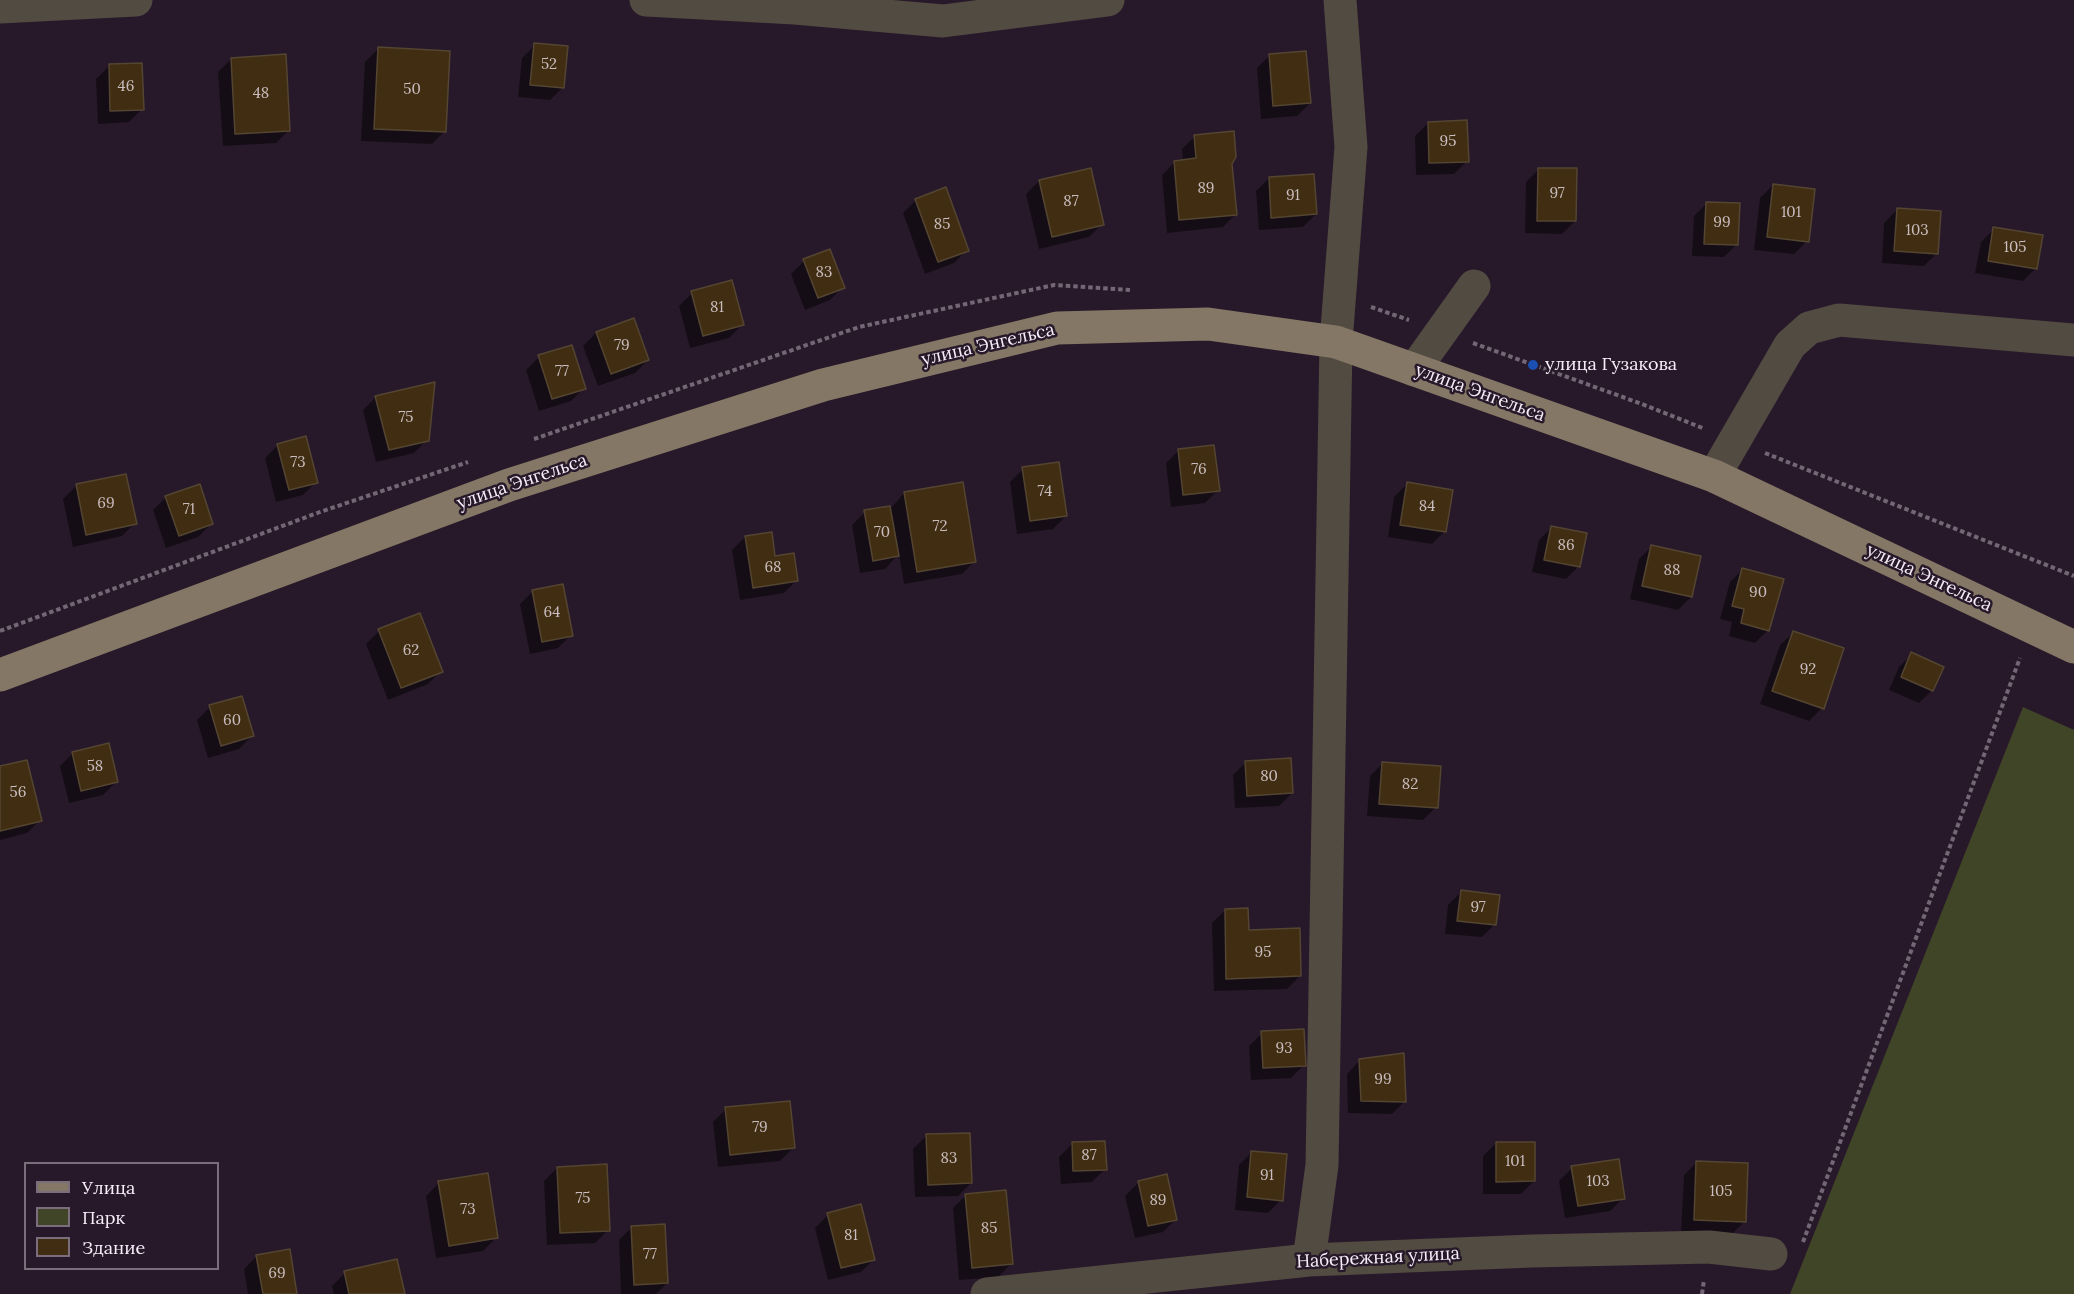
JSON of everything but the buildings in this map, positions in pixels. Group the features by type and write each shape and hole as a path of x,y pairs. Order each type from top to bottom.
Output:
{"main road":[{"name":"улица Энгельса","path":"0,675 509,484 823,386 1057,328 1208,324 1336,342 1714,476 2074,647"}],"street":[{"path":"0,7 136,0"},
{"path":"646,0 795,8 943,21 1108,0"},
{"path":"1309,1260 1322,1165 1336,342 1351,147 1340,0"},
{"path":"1414,370 1474,286"},
{"path":"1714,476 1790,345 1809,328 1839,320 2074,340"},
{"name":"Набережная улица","path":"987,1294 1309,1260 1709,1247 1771,1254"}],"path":[{"path":"533,439 860,327 1054,285 1136,290"},
{"path":"1370,306 1413,322"},
{"path":"1468,341 1708,430"},
{"path":"1763,453 2074,576"},
{"path":"0,631 320,512 477,458"},
{"path":"1771,1254 1800,1248 2032,627"}],"green space":[{"path":"2023,707 2074,730 2074,1294 1790,1294"}],"place":[{"name":"улица Гузакова","path":"1533,365"}]}
